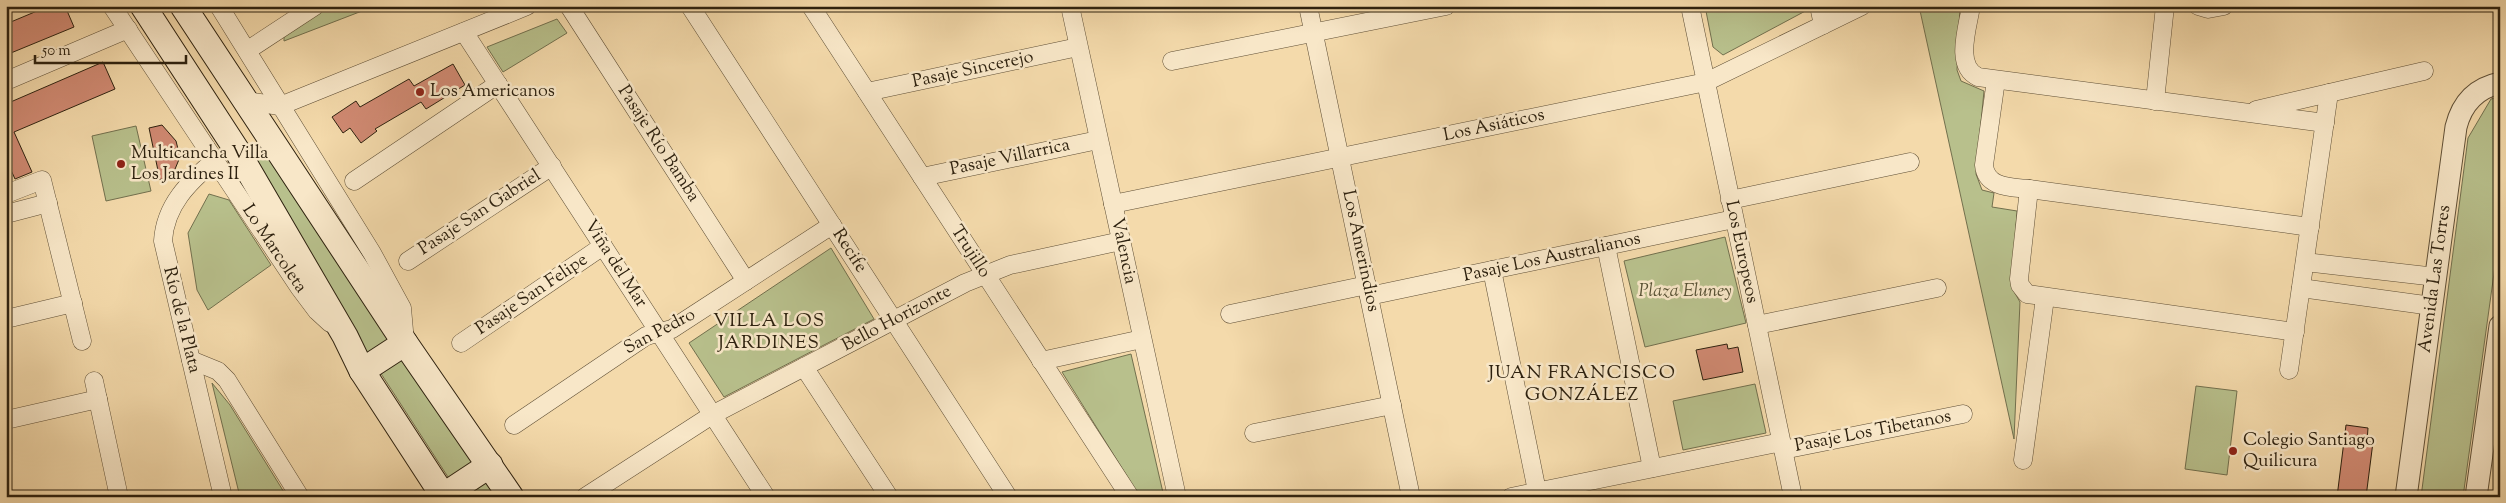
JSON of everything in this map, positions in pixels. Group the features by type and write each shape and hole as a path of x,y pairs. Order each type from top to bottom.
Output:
{"main road":[{"name":"Lo Marcoleta","path":"143,6 236,149 345,336 362,371 444,496"},
{"path":"183,6 405,343 490,465 510,497"},
{"path":"362,371 405,343"},
{"path":"444,496 490,465"}],"street":[{"name":"Lo Marcoleta","path":"112,6 317,311 345,336"},
{"path":"219,6 372,253 402,308 405,343"},
{"path":"248,50 316,6"},
{"path":"246,101 280,106 527,6"},
{"name":"Pasaje Río Bamba","path":"569,6 746,281"},
{"name":"Recife","path":"690,6 1008,497"},
{"name":"Trujillo","path":"811,6 1130,497"},
{"name":"Valencia","path":"1070,6 1176,497"},
{"name":"Los Amerindios","path":"1308,6 1411,497"},
{"name":"Los Europeos","path":"1690,6 1793,497"},
{"path":"1819,6 1823,25"},
{"name":"Los Asiáticos","path":"1113,204 1706,82 1862,6"},
{"path":"1971,6 1965,65 1972,74 1996,80 2325,123"},
{"path":"2155,101 2165,6"},
{"path":"2198,6 2208,9 2224,6"},
{"path":"1172,61 1442,7"},
{"path":"6,80 128,29"},
{"name":"Viña del Mar","path":"464,32 766,497"},
{"name":"Pasaje Sincerejo","path":"867,92 1078,47"},
{"path":"2243,112 2424,71"},
{"path":"1996,80 1985,172 1987,178 1998,185 2310,227"},
{"name":"Avenida Las Torres","path":"2406,497 2459,116 2470,98 2479,90 2500,83"},
{"path":"354,181 498,84"},
{"path":"2289,370 2329,93"},
{"name":"Pasaje Villarrica","path":"922,177 1098,140"},
{"name":"Río de la Plata","path":"215,160 188,184 180,194 169,213 164,231 165,254 223,497"},
{"path":"1730,200 1910,162"},
{"name":"Pasaje San Gabriel","path":"408,260 552,166"},
{"path":"6,194 42,180 82,341"},
{"path":"2029,189 2019,279 2020,285 2026,294 2295,332"},
{"path":"6,214 48,203"},
{"name":"Pasaje Los Australianos","path":"1230,314 1492,270 1734,219"},
{"name":"San Pedro","path":"514,425 646,336 672,329 832,225"},
{"name":"Bello Horizonte","path":"585,497 712,415 985,273 1010,265 1121,241"},
{"name":"Pasaje San Felipe","path":"461,343 604,246"},
{"path":"1606,246 1652,468"},
{"path":"2305,262 2436,277"},
{"path":"1492,270 1537,491"},
{"path":"1757,325 1937,288"},
{"path":"2301,288 2432,306"},
{"path":"2023,460 2045,298"},
{"path":"6,319 73,303"},
{"path":"2476,497 2500,326"},
{"path":"1041,360 1142,339"},
{"path":"191,360 218,371 227,380 300,497"},
{"path":"804,367 889,497"},
{"path":"94,381 114,496"},
{"path":"6,420 98,400"},
{"path":"1254,434 1392,405"},
{"name":"Pasaje Los Tibetanos","path":"1510,497 1652,468 1964,414"}],"green space":[{"path":"329,6 375,6 284,41 284,35"},
{"path":"1705,6 1811,6 1811,8 1723,55 1713,47"},
{"path":"1919,6 1960,6 1957,70 1961,81 1984,91 1976,174 1982,190 1994,193 1992,207 2017,211 2012,288 2020,302 2014,439"},
{"path":"557,19 567,33 503,72 487,47"},
{"path":"2500,97 2500,230 2463,497 2421,497 2468,138 2491,99"},
{"name":"Multicancha Villa Los Jardines II","path":"136,126 151,191 106,201 92,136"},
{"path":"269,148 499,497 461,497 249,170"},
{"path":"209,194 229,200 271,265 208,310 197,290 188,233"},
{"name":"Plaza Eluney","path":"1725,237 1746,323 1645,347 1624,261"},
{"path":"831,248 874,319 724,397 689,343"},
{"path":"1131,354 1164,497 1140,497 1062,372"},
{"path":"212,383 230,405 287,497 240,497"},
{"path":"1755,384 1766,433 1683,450 1673,401"},
{"path":"2196,386 2237,391 2227,475 2185,469"}],"building":[{"path":"49,6 65,6 74,27 6,55 6,24"},
{"path":"103,62 115,89 14,132 32,172 15,179 6,159 6,104"},
{"path":"453,64 465,85 426,109 421,102 375,129 377,131 361,143 350,128 343,133 332,117 356,101 360,107 409,79 414,86"},
{"path":"162,125 176,141 180,157 173,174 160,180 149,128"},
{"path":"1727,344 1728,349 1738,347 1743,372 1703,380 1696,350"},
{"path":"2346,425 2368,428 2367,441 2373,442 2366,497 2337,497"}],"place":[{"name":"Los Americanos","path":"420,92"},
{"name":"Multicancha Villa Los Jardines II","path":"121,164"},
{"name":"Colegio Santiago Quilicura","path":"2233,451"}],"district":[{"name":"VILLA LOS JARDINES","path":"769,332"},
{"name":"JUAN FRANCISCO GONZÁLEZ","path":"1582,384"}]}
